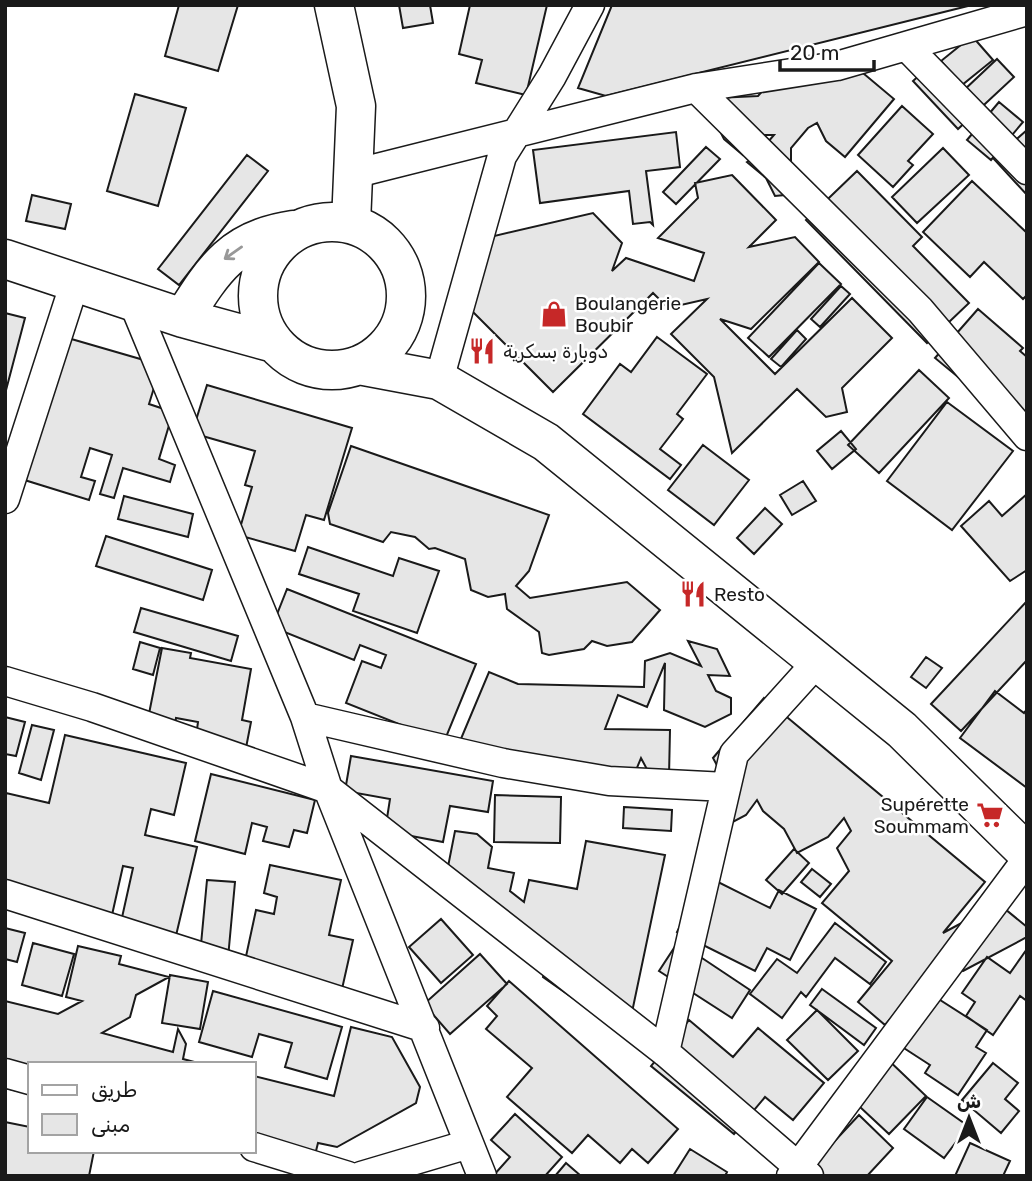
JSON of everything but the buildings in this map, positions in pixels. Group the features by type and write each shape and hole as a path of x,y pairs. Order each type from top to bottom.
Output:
{"main road":[{"path":"334,5 356,96 351,223"},
{"path":"183,318 224,259 253,240 314,223 351,223 383,242 395,256 407,291 400,328 389,343 359,365"},
{"path":"296,230 269,255 257,290 261,318 274,343 287,355 313,367 341,369 359,365 439,380 546,442 819,660 902,730 1027,853"},
{"path":"5,259 183,318 274,343"},
{"path":"405,310 420,346 439,380"}],"street":[{"path":"439,380 502,156 552,76 590,5"},
{"path":"354,174 696,88 837,66 1027,11"},
{"path":"906,46 1027,170"},
{"path":"696,88 920,310 1027,436"},
{"path":"5,499 75,282"},
{"path":"134,302 305,717 328,789 482,1176"},
{"path":"665,1052 734,754 819,660"},
{"path":"5,681 328,789 665,1052 800,1173 1027,859"},
{"path":"305,717 503,763 608,781 726,787"},
{"path":"5,894 425,1028"},
{"path":"5,1073 28,1079"},
{"path":"361,1176 469,1144"},
{"path":"256,1148 348,1176"}],"place":[{"name":"Boulangerie Boubir","path":"554,314"},
{"name":"دوبارة بسكرية","path":"482,351"},
{"name":"Resto","path":"693,594"},
{"name":"Supérette Soummam","path":"990,815"}]}
